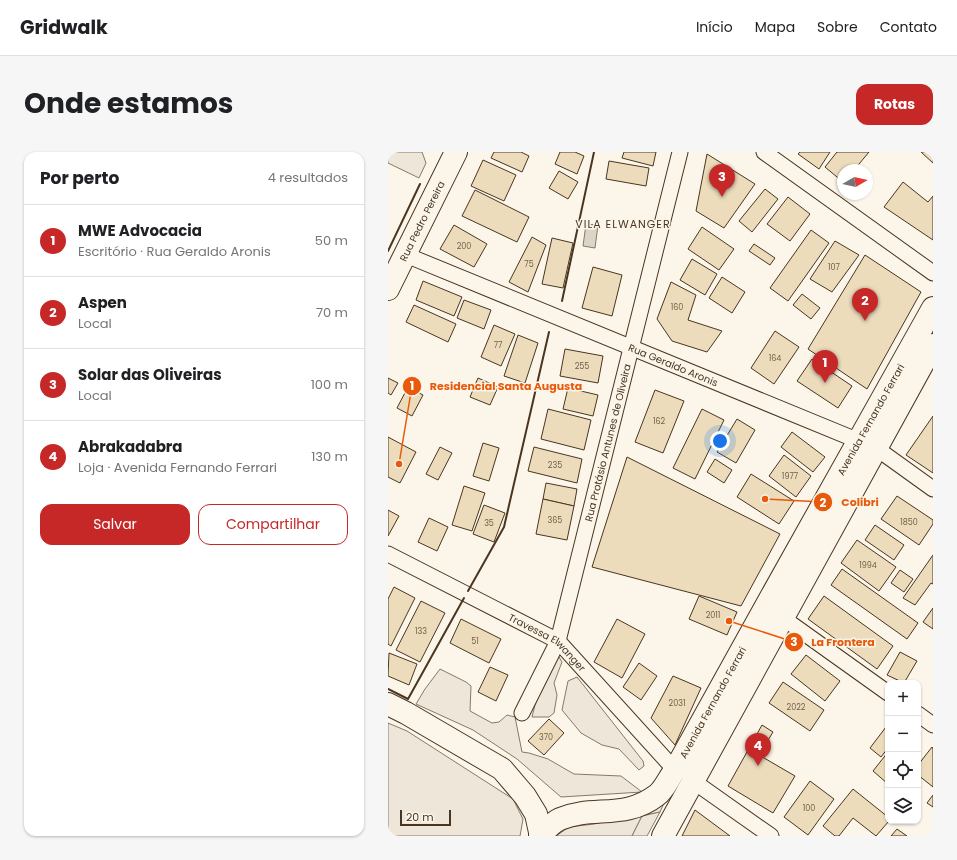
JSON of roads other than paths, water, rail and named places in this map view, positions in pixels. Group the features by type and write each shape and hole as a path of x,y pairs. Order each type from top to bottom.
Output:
{"main road":[{"name":"Rua Pedro Pereira","path":"388,289 456,152"},
{"name":"Avenida Fernando Ferrari","path":"540,835 559,820 576,814 623,811 642,805 684,776 783,618 933,308"},
{"name":"Avenida Fernando Ferrari","path":"663,836 684,776 867,444 933,345"},
{"path":"388,704 502,769 525,796 536,814 540,835"}],"street":[{"name":"Rua Protásio Antunes de Oliveira","path":"522,713 558,641 680,152"},
{"path":"764,152 933,273"},
{"name":"Rua Geraldo Aronis","path":"406,255 867,444 933,489"},
{"name":"Travessa Elwanger","path":"388,554 558,641 684,776 771,836"},
{"path":"783,618 885,691"},
{"path":"921,716 933,724"}],"place":[{"name":"Solar das Oliveiras","path":"722,197"},
{"name":"Aspen","path":"865,321"},
{"name":"MWE Advocacia","path":"825,383"},
{"name":"Residencial Santa Augusta","path":"399,464"},
{"name":"Colibri","path":"765,499"},
{"name":"La Frontera","path":"729,621"},
{"name":"Abrakadabra","path":"758,766"}],"district":[{"name":"VILA ELWANGER","path":"623,224"}]}
